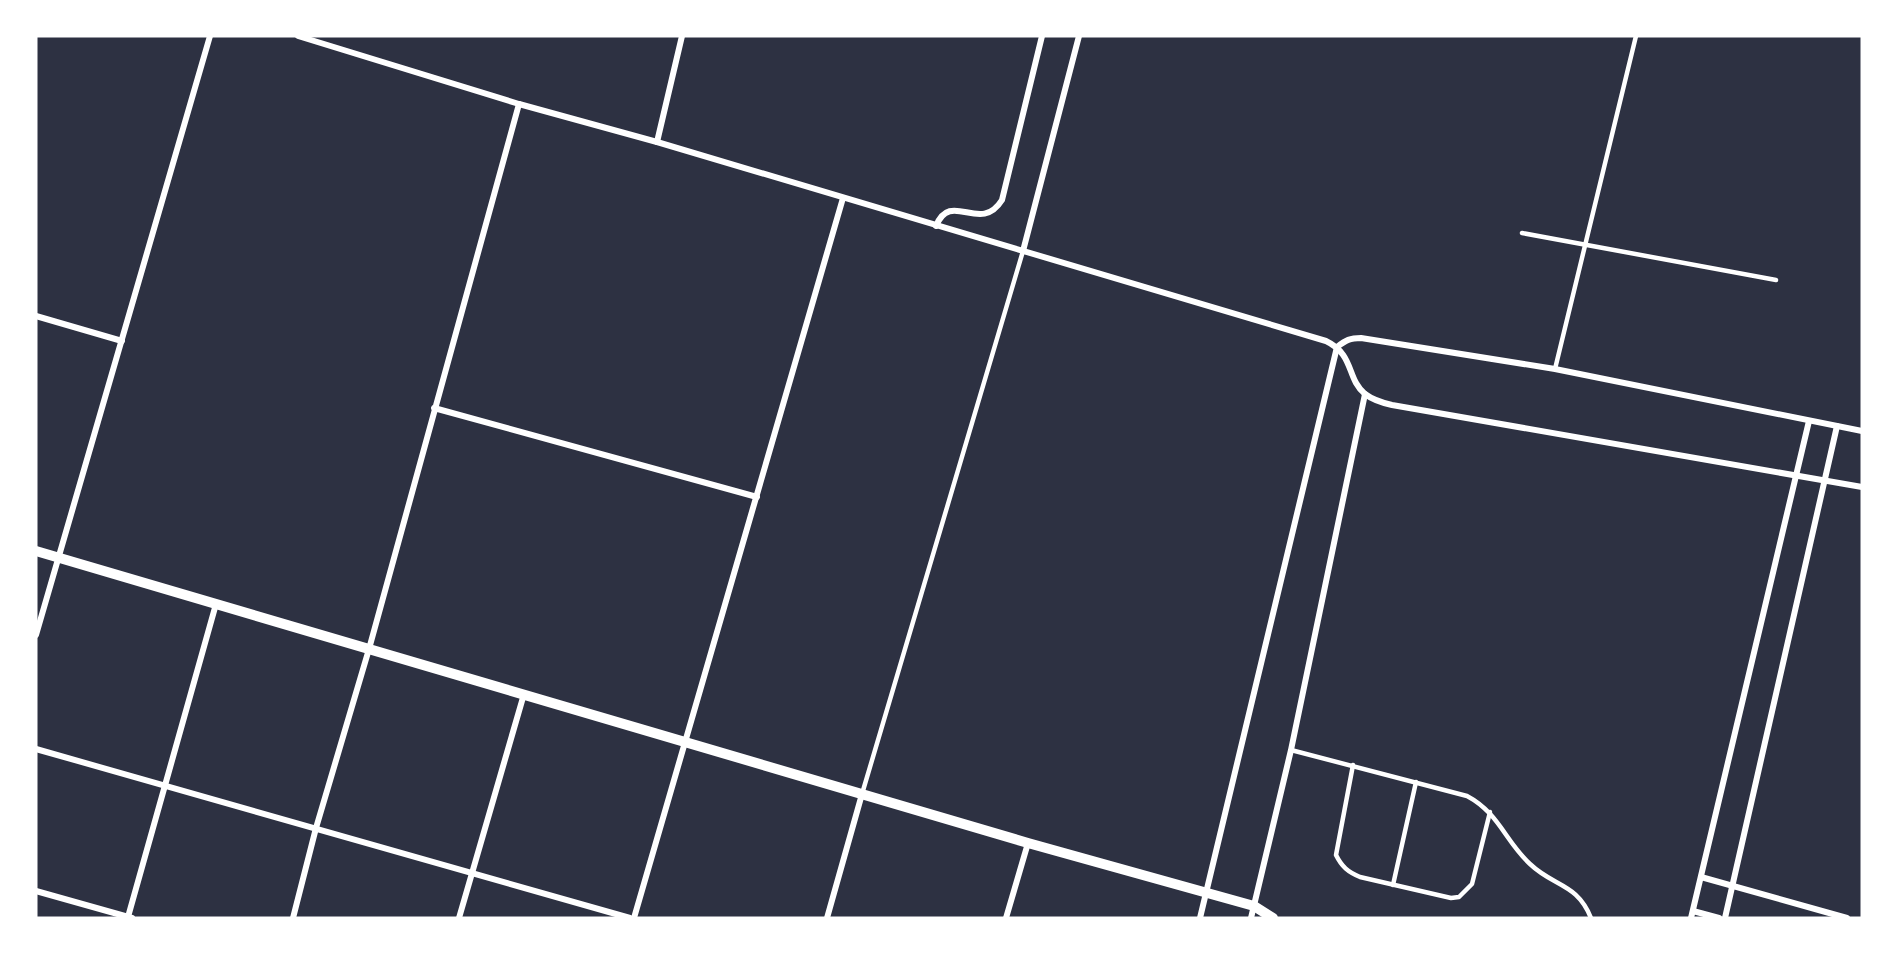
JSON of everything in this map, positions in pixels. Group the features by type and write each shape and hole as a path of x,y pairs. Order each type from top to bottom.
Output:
{"street":[{"path":"36,635 210,36"},
{"path":"298,36 519,104 657,142 1326,341 1337,347 1345,356 1357,383 1365,394 1377,401 1862,487"},
{"path":"657,142 682,36"},
{"path":"936,226 939,219 952,210 983,215 990,213 1002,200 1042,36"},
{"path":"1023,251 1079,36"},
{"path":"293,918 316,828 369,649 519,104"},
{"path":"36,749 632,918 686,742 843,198"},
{"path":"36,316 122,341"},
{"path":"1200,918 1337,347 1352,338 1361,338 1555,369 1862,431"},
{"path":"1251,918 1291,750 1365,394"},
{"path":"434,408 757,497"},
{"path":"1719,918 1692,914 1809,421"},
{"path":"1725,918 1837,426"},
{"path":"36,551 1028,843 1254,906 1273,918"},
{"path":"36,891 130,917 216,604"},
{"path":"459,918 524,694"},
{"path":"826,918 862,794"},
{"path":"1006,918 1028,843"},
{"path":"1701,877 1847,918"}],"lane":[{"path":"1555,369 1636,36"},
{"path":"1522,232 1776,280"},
{"path":"862,794 1023,251"},
{"path":"1291,750 1467,796 1480,803 1490,812 1528,863 1544,876 1577,894 1591,918"},
{"path":"1353,765 1336,855 1341,865 1350,873 1451,898 1459,897 1467,892 1472,884 1490,812"},
{"path":"1393,885 1416,782"}]}
